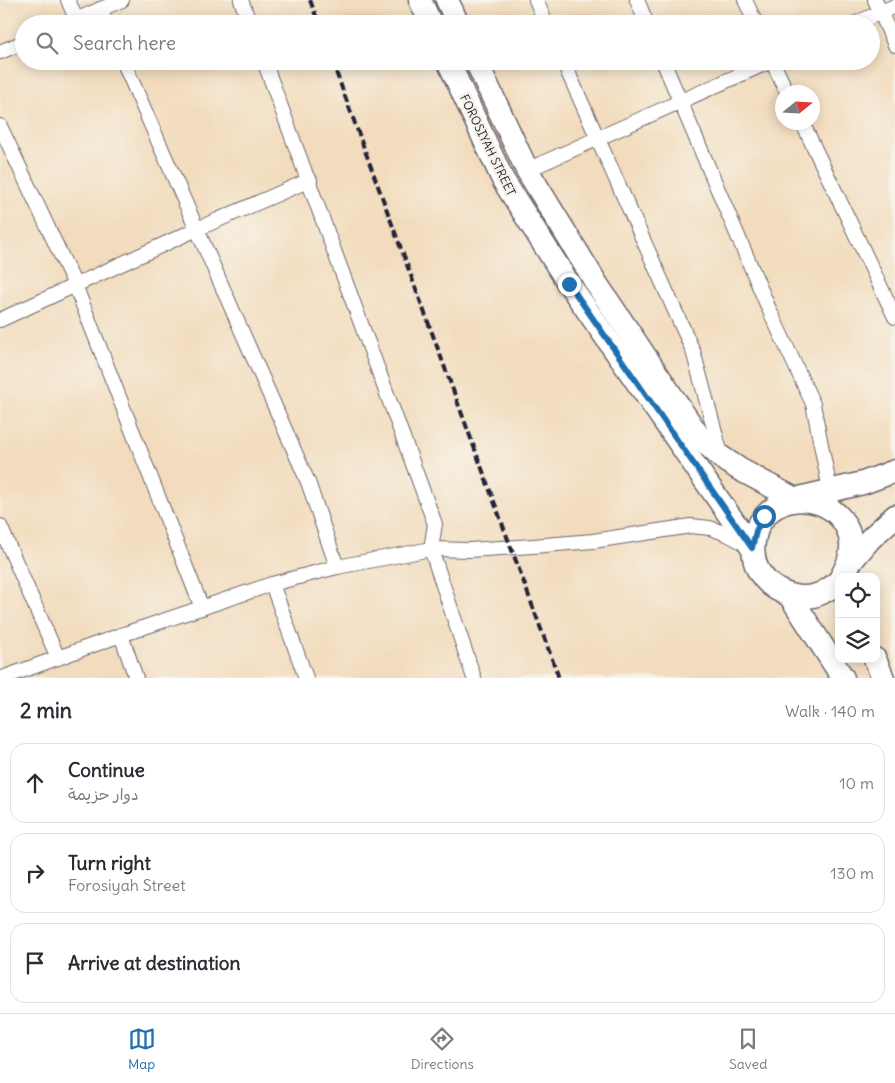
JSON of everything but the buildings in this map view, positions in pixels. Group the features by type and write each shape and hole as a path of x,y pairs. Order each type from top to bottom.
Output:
{"main road":[{"path":"420,0 427,15"},
{"path":"447,0 454,15"},
{"name":"FOROSIYAH STREET","path":"452,70 508,188 569,284 752,548"},
{"name":"FOROSIYAH STREET","path":"480,70 527,170 598,286 700,438 721,457 739,469 795,499"},
{"path":"835,583 826,591 808,597 790,596 777,591 766,582 758,570 752,548 756,531 764,516 778,504 863,483 895,470"},
{"path":"795,499 815,500 833,510 845,525 851,544 845,573"},
{"path":"846,573 870,539 895,516"},
{"path":"790,596 843,678"},
{"path":"877,663 883,678"}],"street":[{"path":"68,0 70,15"},
{"path":"87,15 122,0"},
{"path":"241,0 247,15"},
{"path":"536,0 542,15"},
{"path":"637,0 643,15"},
{"path":"745,0 752,15"},
{"path":"878,6 895,45"},
{"path":"866,15 878,6 895,6"},
{"path":"100,9 103,15"},
{"path":"0,52 15,46"},
{"path":"127,70 308,482 337,567"},
{"path":"267,70 310,180 435,524 431,549 474,678"},
{"path":"567,70 693,351 721,457"},
{"path":"667,70 813,404 830,490"},
{"path":"527,170 597,137 751,70"},
{"path":"776,70 783,85"},
{"path":"0,126 75,285 202,608"},
{"path":"806,130 895,317"},
{"path":"0,320 197,228 310,180"},
{"path":"0,526 58,658"},
{"path":"2,678 272,584 337,567 431,549 469,550 567,543 691,526 710,528 727,534 752,548"},
{"path":"272,584 306,678"},
{"path":"121,635 136,678"}],"railway":[{"path":"310,0 316,15"},
{"path":"335,70 559,678"}],"route":[{"path":"569,284 752,548 756,531 764,516"}]}
